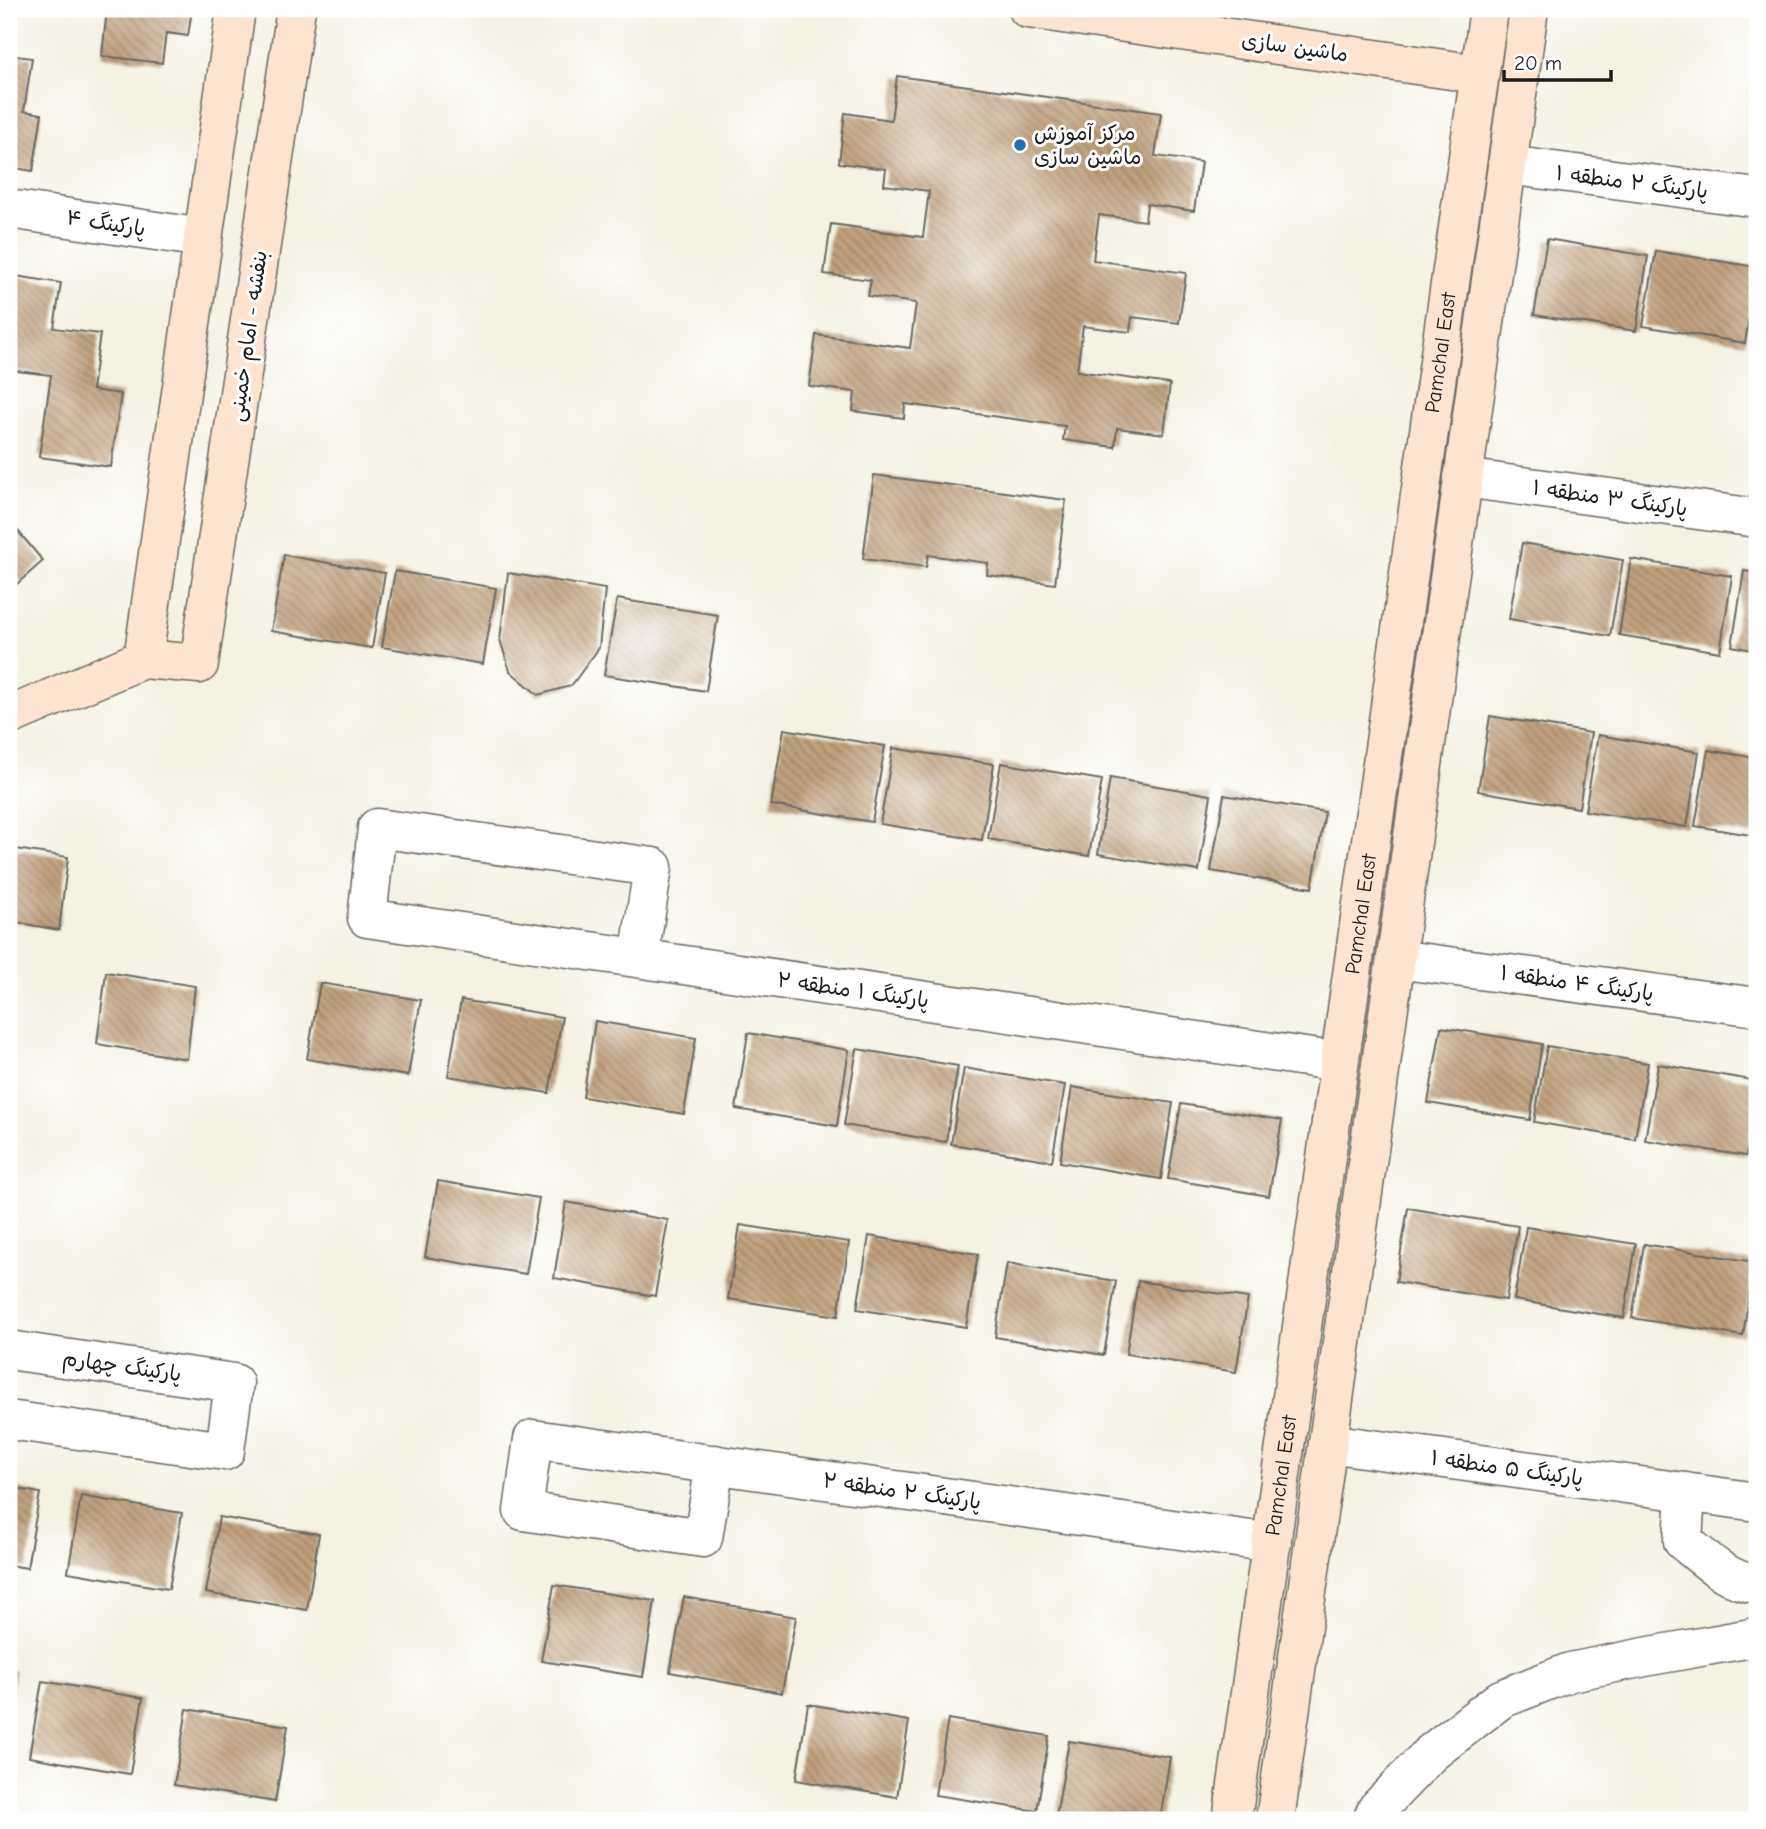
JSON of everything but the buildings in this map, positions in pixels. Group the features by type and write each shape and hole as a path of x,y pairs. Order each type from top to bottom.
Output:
{"street":[{"path":"9,716 143,659 236,9"},
{"name":"بنفشه - امام خمینی","path":"143,659 199,664 296,9"},
{"name":"ماشین سازی","path":"1028,9 1479,74"},
{"name":"Pamchal East","path":"1232,1820 1489,9"},
{"name":"Pamchal East","path":"1275,1820 1529,9"},
{"name":"پارکینگ ۲ منطقه ۱","path":"1507,165 1757,198"},
{"name":"پارکینگ ۴","path":"9,209 203,238"},
{"name":"پارکینگ ۳ منطقه ۱","path":"1463,478 1757,518"},
{"name":"پارکینگ ۱ منطقه ۲","path":"639,958 653,867 377,828 366,918 1339,1062"},
{"name":"پارکینگ ۴ منطقه ۱","path":"1396,959 1757,1007"},
{"name":"پارکینگ چهارم","path":"9,1350 234,1383 225,1451 9,1420"},
{"name":"پارکینگ ۲ منطقه ۲","path":"715,1464 703,1538 523,1511 533,1439 715,1464 1272,1543"},
{"name":"پارکینگ ۵ منطقه ۱","path":"1328,1443 1757,1502"},
{"path":"1686,1492 1683,1541 1710,1563 1743,1583 1757,1584"},
{"path":"1372,1820 1377,1809 1431,1753 1501,1699 1570,1672 1757,1637"}],"place":[{"name":"مرکز آموزش ماشین سازی","path":"1020,145"}]}
